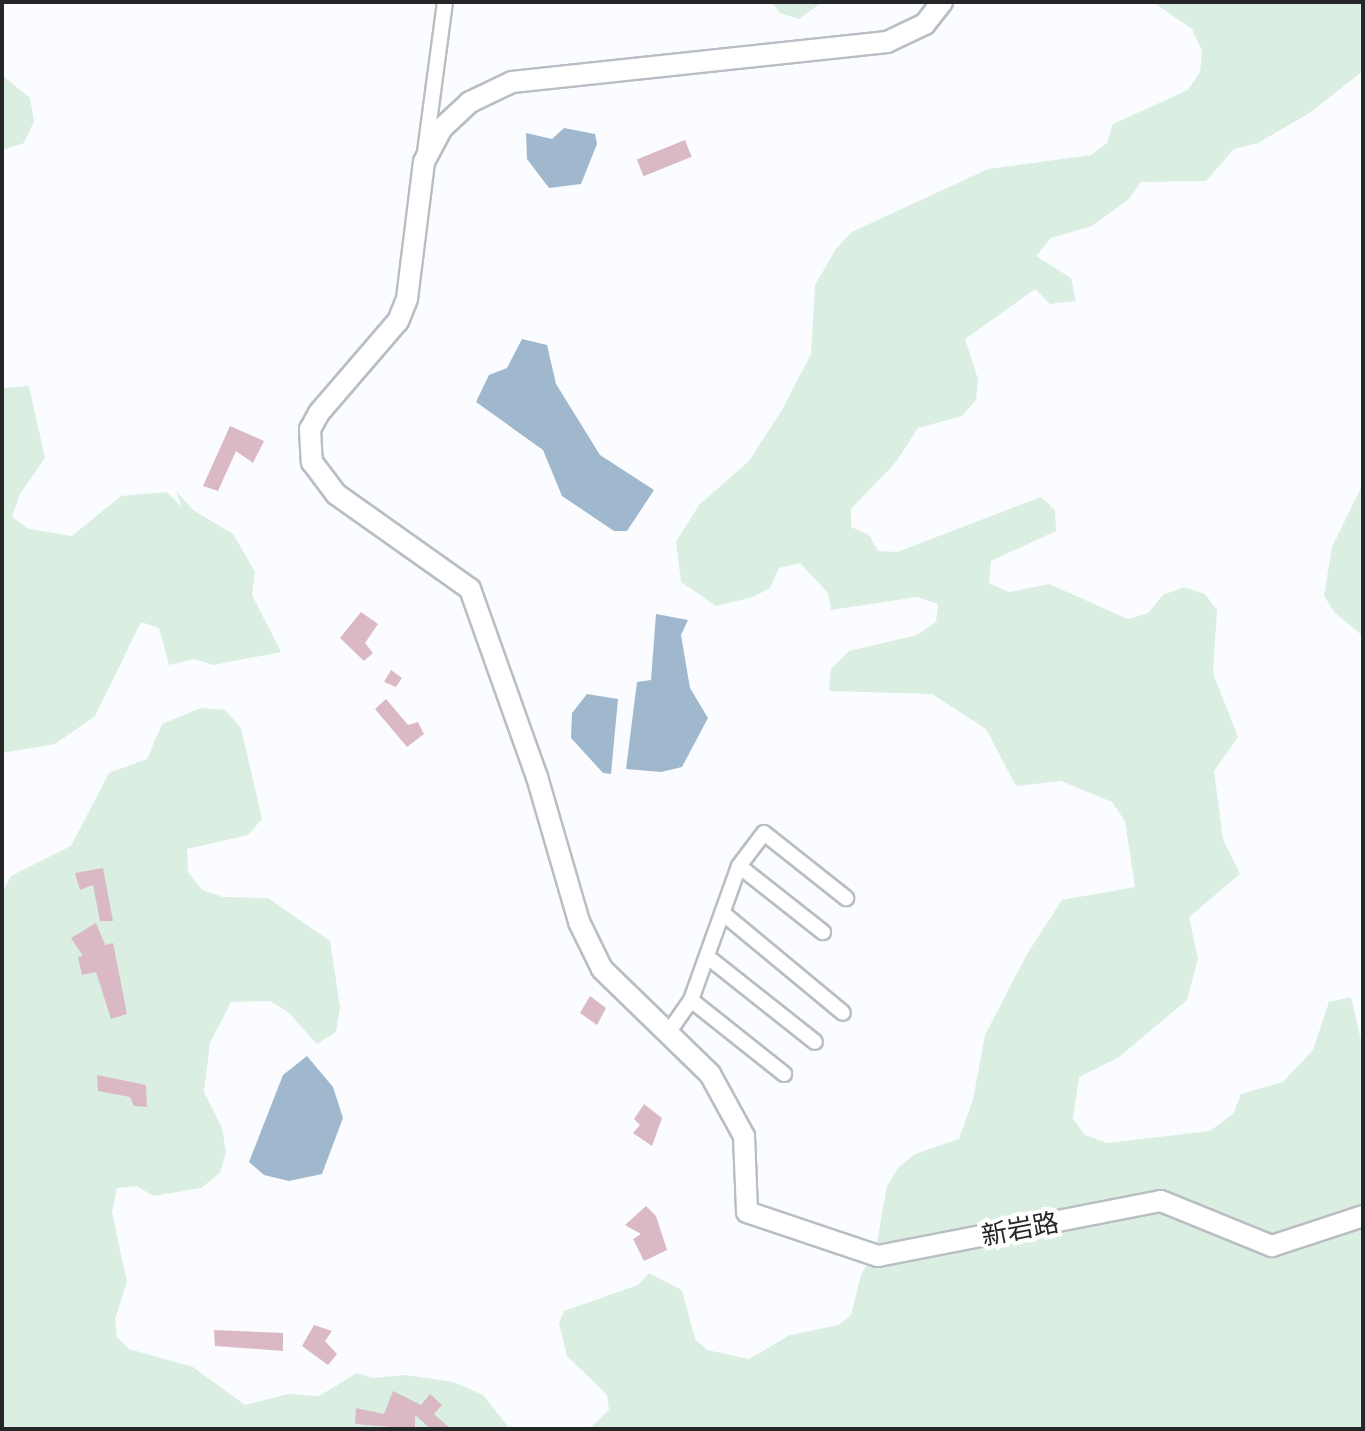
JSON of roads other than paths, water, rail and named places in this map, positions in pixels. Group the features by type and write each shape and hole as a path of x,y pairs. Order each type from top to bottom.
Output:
{"street":[{"path":"445,2 407,299 382,343 319,413 310,429 312,462 336,494 470,589 537,777 579,922 602,969 668,1033 691,1000 709,958 739,866 764,833 846,898"},
{"path":"424,162 442,128 470,102 498,86 887,42 925,24 942,2"},
{"path":"739,866 823,932"},
{"path":"725,915 843,1013"},
{"path":"709,958 815,1042"},
{"path":"691,1000 784,1074"},
{"name":"新岩路","path":"668,1033 710,1074 744,1136 747,1212 878,1256 1161,1201 1272,1246 1363,1216"}],"water":[{"path":"564,128 595,134 597,144 581,184 549,188 527,159 526,133 552,139"},
{"path":"522,339 547,345 556,384 600,455 654,490 627,531 614,531 562,496 543,450 476,402 489,375 507,368"},
{"path":"656,614 688,620 681,635 690,688 708,718 682,767 661,772 626,769 637,682 651,680"},
{"path":"587,694 618,699 611,774 603,773 571,738 572,713"},
{"path":"307,1056 333,1087 343,1118 322,1174 289,1181 264,1175 249,1162 283,1075"}]}
